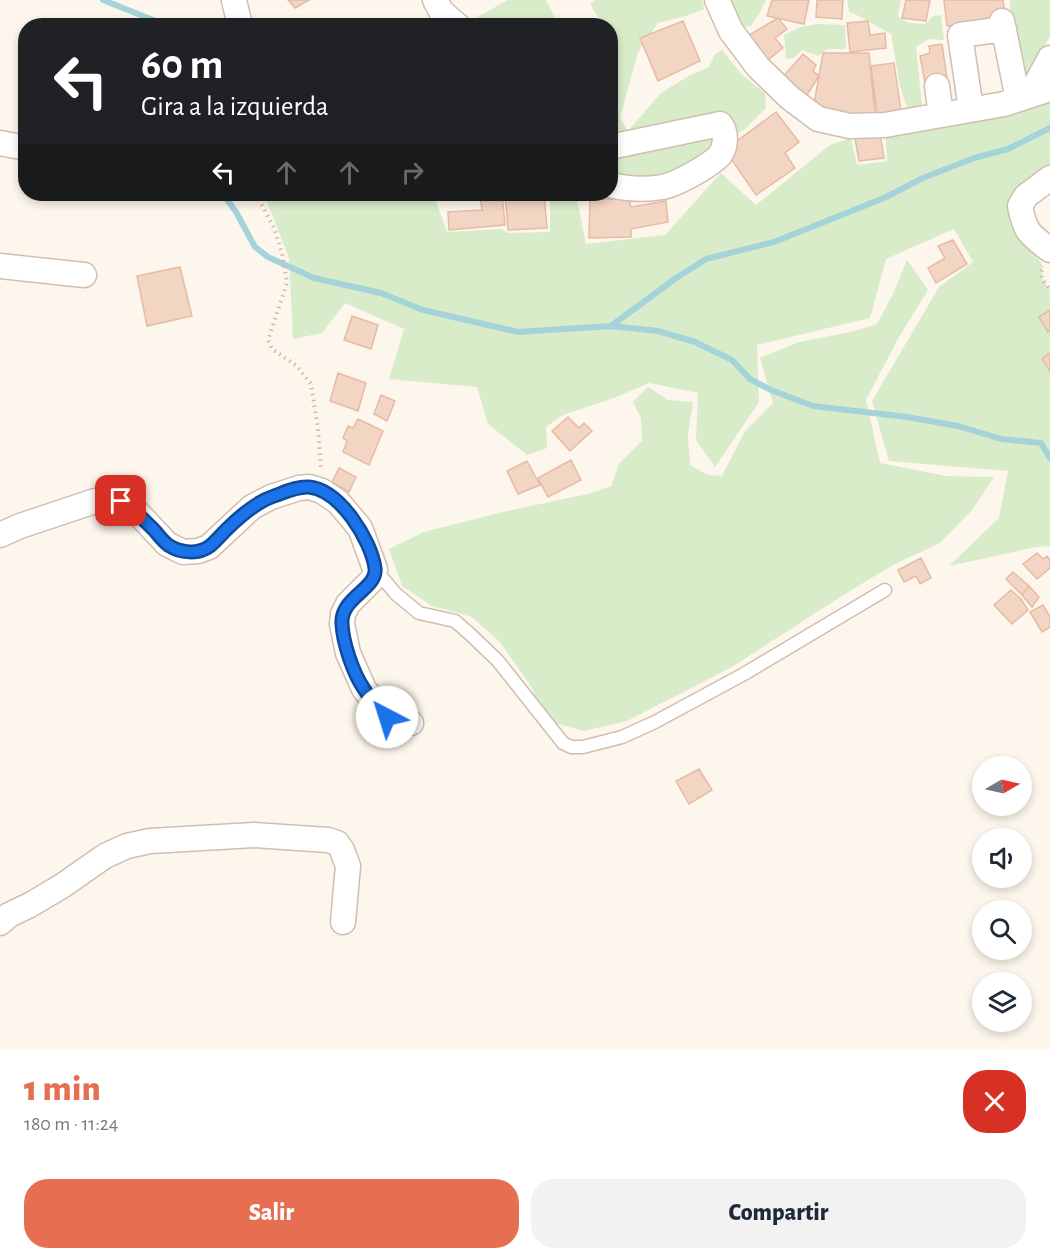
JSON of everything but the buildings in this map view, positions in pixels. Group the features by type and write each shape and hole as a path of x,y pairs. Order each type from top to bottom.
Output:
{"street":[{"path":"234,0 238,18"},
{"path":"435,0 441,11 449,18"},
{"path":"717,0 731,31 758,67 790,98 819,119 850,126 885,125 1004,104 1033,95 1050,58"},
{"path":"971,110 960,35 1003,25 1033,95"},
{"path":"937,86 941,115"},
{"path":"618,145 720,124 725,141 720,154 699,171 665,187 627,189 618,187"},
{"path":"0,143 18,146"},
{"path":"1047,258 1027,230 1020,206 1026,196 1050,178"},
{"path":"0,266 84,275"},
{"path":"0,536 20,525 94,501 121,501 135,510 167,544 183,552 198,551 209,547 252,507 271,497 299,488 309,487 322,490 338,502 360,528 375,569 374,578 348,604 343,614 342,624 348,653 364,689 387,717 411,723"},
{"path":"0,923 9,915 62,886 105,856 127,846 150,841 254,835 328,840 337,843 348,866 343,922"}],"lane":[{"path":"375,569 396,594 419,613 455,621 471,635 498,661 563,743 571,747 583,747 622,737 655,722 744,674 885,590"}],"path":[{"path":"260,201 282,253 287,283 268,340 272,349 297,366 311,384 318,429 322,490"},
{"path":"1047,258 1041,278 1050,290"}],"green space":[{"path":"508,0 546,0 555,18 476,18"},
{"path":"595,0 702,0 704,9 658,23 638,52 620,118 628,131 661,93 690,75 709,67 715,54 722,50 742,75 765,93 766,108 745,129 709,152 694,187 618,191 618,18 599,18 590,4"},
{"path":"727,0 766,0 751,26 741,28"},
{"path":"847,0 901,0 898,16 909,23 925,24 933,16 941,15 944,40 929,39 916,47 922,106 909,114 900,87 891,34 849,12"},
{"path":"1010,0 1050,0 1050,36 1023,88 1011,16"},
{"path":"818,24 845,25 846,49 827,49 818,56 802,50 794,58 786,59 784,35 800,27"},
{"path":"1050,89 1050,172 1016,192 1009,216 1043,266 1042,276 1050,290 1050,546 949,566 999,518 1008,471 889,461 872,401 939,287 973,262 954,229 886,259 870,318 757,345 759,402 715,467 696,440 698,393 649,383 614,398 563,415 546,427 547,448 527,455 488,424 477,387 389,379 404,329 345,303 322,333 293,339 289,258 267,201 436,201 447,232 501,229 508,233 550,232 550,201 577,201 586,244 665,235 721,173 756,205 830,145 851,138 857,165 887,161 885,125"},
{"path":"907,260 928,290 899,337 866,400 880,463 946,476 994,477 972,510 940,543 893,565 732,667 627,721 584,731 544,720 532,688 500,642 472,617 432,606 402,586 389,549 424,532 592,493 611,486 619,464 642,441 641,418 633,402 648,387 668,400 693,402 688,435 690,465 708,475 722,476 745,431 773,403 760,358 799,342 851,332 877,324"}],"waterway":[{"path":"103,0 148,18"},
{"path":"611,326 706,259 774,242 884,198 923,178 974,158 1008,149 1050,128"},
{"path":"228,201 255,247 268,257 314,278 381,293 423,310 518,332 611,326 658,331 695,342 732,360 750,379 771,390 813,406 907,417 958,426 1001,439 1041,443 1050,458"}],"route":[{"path":"121,501 135,510 167,544 183,552 198,551 209,547 252,507 271,497 309,487 322,490 338,502 360,528 375,569 374,578 348,604 343,614 342,624 348,653 364,689 387,717"}]}
